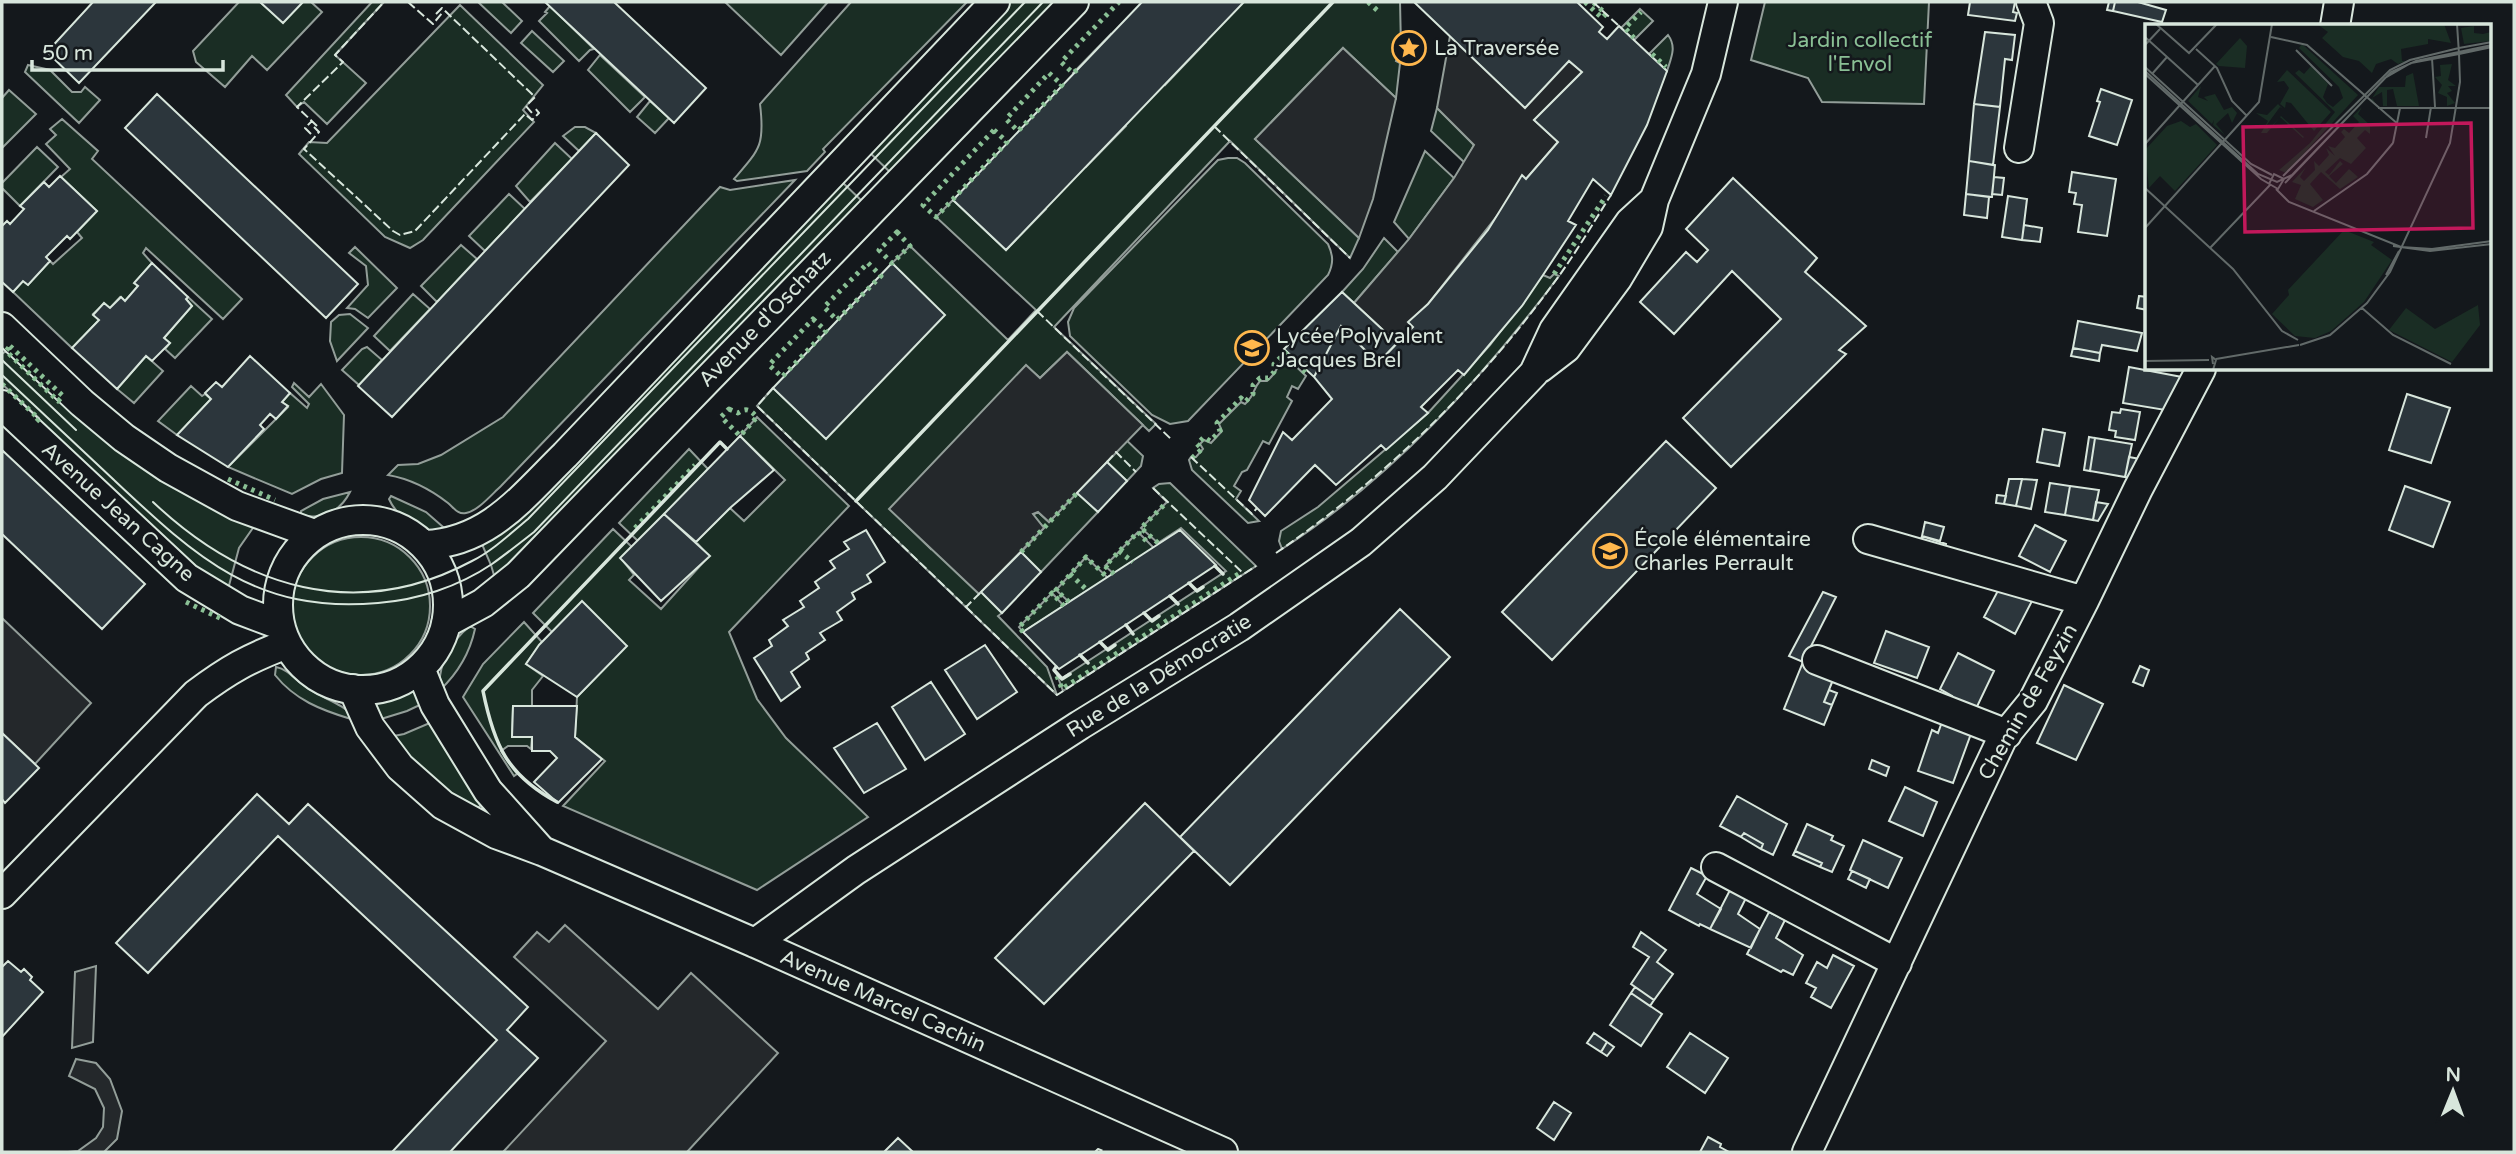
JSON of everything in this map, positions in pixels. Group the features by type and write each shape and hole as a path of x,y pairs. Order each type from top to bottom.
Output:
{"street":[{"path":"425,545 462,539 486,528 501,517 565,456 995,2"},
{"name":"Avenue d'Oschatz","path":"446,623 483,603 518,575 1074,2"},
{"name":"Rue de la Démocratie","path":"755,943 856,870 1080,725 1239,627 1361,542 1435,477 1534,373 1554,330 1630,222 1654,200 1706,74 1723,2"},
{"path":"2019,148 2039,23 2031,2"},
{"path":"2335,24 2339,2"},
{"path":"2,327 82,403 124,438 168,468 237,506 314,534"},
{"name":"Chemin de Feyzin","path":"1807,1152 2007,734 2033,701 2200,371"},
{"name":"Avenue Jean Cagne","path":"2,405 187,578 283,635"},
{"path":"360,519 394,526 425,545 443,575 448,606 446,623 436,647 420,668 389,686 353,689 314,675 299,662 283,635 278,603 282,576 299,548 314,534 335,524 360,519"},
{"path":"1868,539 2084,601"},
{"path":"6,889 196,694 227,670 283,635"},
{"path":"1817,660 2007,734"},
{"name":"Avenue Marcel Cachin","path":"420,668 435,705 488,791 542,851"},
{"name":"Avenue Marcel Cachin","path":"353,689 370,727 400,766 443,805 496,834 542,851 755,943 1223,1152"},
{"path":"1716,867 1897,963"}],"green space":[{"path":"239,2 260,2 283,22 303,2 311,2 322,12 267,70 252,56 225,87 196,62 193,51"},
{"path":"372,2 384,2 335,55 366,83 327,124 304,102 297,107 286,95"},
{"path":"478,2 502,2 522,21 511,33"},
{"path":"725,2 828,2 781,55"},
{"path":"851,2 967,2 823,149 825,152 807,171 737,181 734,179 759,146 762,129 760,104"},
{"path":"1010,2 1058,2 892,174 868,151"},
{"path":"1202,2 1400,2 1401,47 1396,61 1400,63 1396,98 1343,48 1255,139 1359,238 1350,258 1230,141 1054,327 1156,424 1149,431 1067,352 1040,378 1026,366 890,509 931,549 996,482 979,594 981,592 1002,613 998,616 1047,667 1057,695 757,406 773,388 826,438 892,263 910,246 1008,340 1036,310 936,217 953,200 1006,250 1046,209 1027,187 1064,148 1086,167 1126,126 1073,73 1111,34 1165,85 1206,42 1184,21"},
{"name":"Jardin collectif l'Envol","path":"1765,2 1929,2 1924,104 1822,102 1808,78 1751,60"},
{"path":"460,5 543,85 523,110 534,122 423,240 410,248 385,237 299,154 309,142 327,143"},
{"path":"550,6 594,49 579,61 539,21"},
{"path":"1640,9 1653,21 1634,40 1621,28"},
{"path":"532,31 564,61 553,72 521,43"},
{"path":"1668,35 1673,48 1667,71 1649,54"},
{"path":"600,55 645,97 630,112 588,70"},
{"path":"28,65 50,70 72,92 81,92 85,87 100,100 79,123 25,72"},
{"path":"9,90 36,114 2,148 2,98"},
{"path":"650,101 669,118 655,133 637,117"},
{"path":"1437,108 1474,145 1465,163 1431,131"},
{"path":"62,119 98,151 92,159 242,299 223,319 146,248 143,253 152,263 135,282 138,286 125,301 120,297 110,308 104,304 93,314 99,320 72,348 13,292 23,281 28,285 50,261 53,264 82,238 77,232 97,211 61,177 70,169 46,144 56,135 50,129"},
{"path":"575,127 585,127 596,133 579,151 563,136"},
{"path":"555,143 572,159 530,202 516,186"},
{"path":"37,147 58,167 20,206 2,188 2,183"},
{"path":"1425,151 1454,178 1409,239 1394,222"},
{"path":"1237,158 1245,163 1328,244 1332,263 1328,275 1188,421 1170,424 1152,415 1070,336 1068,322 1074,308 1218,160"},
{"path":"795,180 480,506 471,512 461,513 427,489 388,475 398,465 418,464 441,455 503,417 720,187 730,190"},
{"path":"840,180 864,203 496,582 481,542"},
{"path":"509,194 525,209 485,251 469,236"},
{"path":"1384,238 1398,252 1354,303 1342,292 1363,269"},
{"path":"461,245 477,259 437,302 421,286"},
{"path":"355,247 397,288 368,318 355,309 347,308 368,285 366,266 349,253"},
{"path":"1554,274 1559,276 1529,315 1432,425 1361,491 1282,549 1279,541 1281,531 1318,507 1428,413 1490,345 1543,275 1550,278"},
{"path":"413,294 430,309 390,351 374,336"},
{"path":"188,297 212,319 175,358 165,349 170,343 164,338 192,306 186,299"},
{"path":"350,314 368,328 337,361 330,341 331,322 339,315"},
{"path":"367,347 382,360 359,385 342,370"},
{"path":"6,351 58,400 63,396 255,525 239,548 227,593 220,591 34,424 39,418 2,384 2,354"},
{"path":"146,356 163,371 134,403 117,389"},
{"path":"1285,356 1306,376 1298,389 1292,386 1287,397 1292,401 1269,444 1263,441 1247,470 1242,472 1234,486 1241,491 1236,499 1259,521 1248,523 1192,470 1189,460 1203,449 1200,444 1204,440 1211,443 1222,431 1219,424 1241,402 1245,404 1248,401 1260,381 1270,378"},
{"path":"294,383 309,397 321,384 344,415 342,473 321,479 292,494 228,467 288,407 282,402 290,393 307,408 309,404 292,387"},
{"path":"191,386 202,396 205,394 211,399 177,435 158,421"},
{"path":"757,417 849,506 729,632 757,699 786,738 868,817 757,890 563,806 605,761 575,737 577,697 626,646 552,632 533,613 613,529 632,547 621,558 634,575 629,580 661,609 709,556 696,542 730,508 744,521 785,480 740,436"},
{"path":"1120,434 1143,456 1141,466 1127,481 1107,462 1115,452"},
{"path":"689,449 708,469 638,541 619,523"},
{"path":"1170,483 1256,566 1063,691 1056,672 1062,678 1226,571 1181,528 1158,543 1141,528 1167,502 1153,488 1159,484"},
{"path":"350,492 341,505 330,513 301,515 301,511 323,499"},
{"path":"1077,493 1098,512 1041,572 1021,552 1044,528 1033,515 1038,512 1049,522"},
{"path":"391,496 426,512 450,533 432,531 407,520 394,507 389,499"},
{"path":"1138,532 1154,548 1114,574 1105,566"},
{"path":"361,537 387,542 410,557 425,580 430,606 425,632 410,655 387,670 361,675 335,670 312,655 297,632 292,606 297,580 312,557 335,542"},
{"path":"1086,557 1108,578 1069,602 1056,590"},
{"path":"1052,593 1064,606 1023,632 1019,627"},
{"path":"524,622 542,642 526,664 543,676 532,690 532,706 513,706 512,736 532,737 531,749 527,746 508,746 501,751 517,774 514,776 463,697 483,664"},
{"path":"470,626 475,629 466,654 440,690 443,663 457,639"},
{"path":"276,667 356,718 329,712 300,698 275,675"},
{"path":"417,687 424,703 381,719 373,703 396,698"},
{"path":"432,722 479,802 480,806 474,812 413,766 389,737 404,734"}],"shaded area":[{"path":"1450,36 1569,61 1582,72 1534,120 1558,142 1428,304 1409,323 1413,327 1397,343 1354,303 1409,239 1454,178 1474,145 1437,108"},
{"path":"1343,48 1396,98 1373,199 1359,238 1255,139"},
{"path":"1067,352 1143,425 1049,522 1038,512 1033,514 1044,528 979,594 889,509 1026,365 1040,378"},
{"path":"2,618 91,703 35,764 2,733"},
{"path":"565,925 658,1009 691,973 778,1053 687,1152 503,1152 606,1041 514,957 537,932 549,942"},
{"path":"96,966 93,1042 72,1048 75,972"},
{"path":"76,1059 96,1063 110,1079 122,1111 117,1139 104,1152 68,1152 78,1151 96,1138 103,1127 104,1108 95,1089 69,1076"}],"building":[{"path":"93,2 156,2 79,83 47,52"},
{"path":"260,2 303,2 283,23"},
{"path":"545,2 614,2 706,88 674,123"},
{"path":"1142,2 1244,2 1006,250 953,200"},
{"path":"1414,2 1577,2 1603,27 1599,32 1607,39 1619,26 1667,71 1647,125 1611,195 1593,179 1568,221 1576,225 1522,306 1464,375 1458,370 1421,407 1428,413 1386,450 1381,445 1336,485 1315,465 1265,516 1249,500 1283,432 1292,440 1332,399 1314,377 1341,326 1378,363 1413,327 1408,322 1428,304 1488,230 1522,175 1526,179 1558,142 1534,120 1582,72 1569,61 1525,108"},
{"path":"1970,2 2015,2 2015,21 1968,15"},
{"path":"2109,2 2115,2 2113,11 2107,10"},
{"path":"2115,2 2138,2 2166,10 2162,22 2113,11"},
{"path":"1985,32 2015,35 2012,60 2005,59 2000,107 1974,104"},
{"path":"2101,89 2132,100 2117,145 2089,136 2100,102 2097,101"},
{"path":"157,94 358,284 326,318 125,128"},
{"path":"1974,104 2000,107 1993,165 1969,161"},
{"path":"596,133 629,165 392,417 358,386"},
{"path":"1969,161 1995,165 1992,197 1966,194"},
{"path":"2072,172 2116,179 2107,236 2078,232 2082,205 2074,204 2076,193 2069,192"},
{"path":"60,176 97,211 70,239 67,236 46,257 50,261 28,285 23,281 13,292 2,282 2,226 7,221 10,224 24,209 20,206 44,182 49,187"},
{"path":"1994,177 2004,178 2002,195 1992,194"},
{"path":"1733,178 1817,258 1805,272 1866,326 1839,350 1846,354 1731,467 1683,418 1781,319 1732,271 1674,334 1640,302 1686,252 1697,262 1708,250 1686,229"},
{"path":"1966,194 1989,197 1987,218 1964,215"},
{"path":"2008,196 2027,199 2022,240 2002,237"},
{"path":"2024,225 2042,228 2040,242 2022,240"},
{"path":"152,263 188,297 186,299 192,306 164,338 170,343 152,361 146,356 117,389 72,348 99,320 93,315 104,303 110,308 121,297 125,301 138,286 134,283"},
{"path":"892,263 945,315 826,439 773,388"},
{"path":"1342,292 1397,343 1378,363 1341,326 1314,377 1284,349"},
{"path":"2139,296 2145,297 2145,310 2137,308"},
{"path":"2078,321 2142,333 2137,351 2102,345 2100,353 2073,348"},
{"path":"2073,348 2100,353 2099,361 2071,356"},
{"path":"250,356 290,393 282,402 288,406 276,419 270,414 260,425 264,429 228,467 177,435 211,399 205,393 216,382 222,387"},
{"path":"2129,367 2182,377 2165,410 2123,403"},
{"path":"2407,394 2450,408 2431,463 2389,450"},
{"path":"2121,409 2140,412 2135,440 2115,437 2116,431 2109,430 2112,412 2120,413"},
{"path":"2043,429 2065,433 2059,466 2037,462"},
{"path":"740,436 774,470 696,542 664,514"},
{"path":"2089,437 2095,438 2090,471 2084,470"},
{"path":"2095,438 2132,444 2125,477 2090,471"},
{"path":"1666,441 1716,488 1552,660 1502,612"},
{"path":"2,450 145,584 102,629 2,534"},
{"path":"2129,457 2140,459 2130,478 2125,477"},
{"path":"1107,462 1127,481 1098,512 1077,493"},
{"path":"2009,479 2022,479 2016,506 2004,504"},
{"path":"2022,479 2037,480 2031,509 2016,506"},
{"path":"2050,483 2070,486 2065,515 2045,512"},
{"path":"2070,486 2099,490 2093,520 2065,515"},
{"path":"2405,486 2450,502 2433,547 2389,530"},
{"path":"1997,495 2006,496 2004,504 1996,503"},
{"path":"2096,502 2108,504 2098,521 2093,520"},
{"path":"664,514 710,556 661,601 620,558"},
{"path":"1925,522 1944,527 1940,541 1922,536"},
{"path":"2035,525 2066,541 2050,572 2019,556"},
{"path":"866,530 885,562 867,575 871,582 852,593 855,599 837,612 842,620 820,633 825,640 806,653 809,659 791,672 800,687 781,701 754,658 772,646 769,640 788,626 783,620 804,607 800,601 819,588 815,582 835,568 830,561 849,549 844,542"},
{"path":"1180,530 1216,565 1059,669 1023,632"},
{"path":"1922,536 1946,544 1944,554 1918,548"},
{"path":"1021,552 1041,572 1002,613 981,592"},
{"path":"2001,585 2032,601 2015,634 1984,617"},
{"path":"1823,592 1836,597 1803,662 1789,656"},
{"path":"582,601 627,646 577,697 526,664 539,645"},
{"path":"1400,609 1450,657 1230,885 1180,837"},
{"path":"1886,631 1929,647 1917,678 1874,663"},
{"path":"985,645 1017,692 977,719 945,670"},
{"path":"1958,653 1994,671 1973,715 1948,706 1952,696 1940,689"},
{"path":"1803,662 1835,675 1824,702 1832,705 1824,725 1784,709"},
{"path":"2140,666 2149,670 2143,686 2133,682"},
{"path":"931,682 965,734 925,760 892,707"},
{"path":"2064,685 2103,704 2076,760 2037,743"},
{"path":"1829,690 1837,693 1832,705 1824,702"},
{"path":"513,706 577,706 575,737 602,759 558,803 534,782 557,758 550,751 532,751 532,737 512,737"},
{"path":"1943,719 1972,731 1953,783 1918,771 1932,730 1938,733"},
{"path":"877,723 906,769 864,793 834,748"},
{"path":"2,733 39,768 5,803 2,799"},
{"path":"1872,760 1889,767 1886,776 1869,769"},
{"path":"1905,787 1937,802 1923,836 1889,821"},
{"path":"257,794 289,824 308,804 528,1007 507,1030 538,1058 450,1152 392,1152 497,1040 278,836 148,973 116,943"},
{"path":"1737,796 1787,824 1773,855 1761,849 1763,844 1744,833 1741,837 1720,826"},
{"path":"1145,803 1194,851 1044,1004 995,958"},
{"path":"1807,824 1833,836 1831,840 1844,846 1832,872 1820,867 1822,863 1795,851"},
{"path":"1744,833 1763,844 1761,849 1741,837"},
{"path":"1863,840 1902,858 1888,888 1850,870"},
{"path":"1795,851 1822,863 1820,867 1793,855"},
{"path":"1691,868 1707,876 1697,894 1721,909 1710,929 1669,910"},
{"path":"1852,871 1870,879 1866,888 1848,879"},
{"path":"1731,888 1747,896 1738,914 1760,929 1751,948 1710,929"},
{"path":"1769,912 1785,920 1776,938 1803,955 1793,975 1783,970 1781,972 1747,954"},
{"path":"1641,932 1666,950 1657,962 1673,974 1654,1000 1631,984 1649,957 1633,947"},
{"path":"1833,955 1854,966 1831,1008 1811,997 1816,988 1806,983 1817,962 1827,968"},
{"path":"8,961 21,972 24,969 32,977 30,980 43,992 2,1037 2,967"},
{"path":"1635,987 1654,1000 1650,1006 1631,993"},
{"path":"1631,993 1662,1014 1641,1046 1610,1025"},
{"path":"1594,1033 1607,1042 1601,1052 1587,1043"},
{"path":"1690,1033 1728,1058 1705,1093 1667,1067"},
{"path":"1607,1042 1614,1047 1607,1056 1601,1052"},
{"path":"1554,1102 1571,1113 1554,1140 1537,1128"},
{"path":"1708,1137 1721,1144 1720,1147 1729,1152 1700,1152"},
{"path":"898,1138 913,1152 884,1152"}],"tram line":[{"path":"153,502 188,532 225,556 263,575 303,587 344,592 386,590 429,580 479,557 528,519 1025,2"},
{"path":"2,375 144,508 201,556 231,574 262,589 297,599 335,604 378,603 437,591 479,572 534,532 1043,2"},
{"path":"2,360 76,430"}],"hedge":[{"path":"1077,70 1073,73 1061,62 1119,2"},
{"path":"1368,2 1378,11"},
{"path":"1585,2 1602,18 1606,14 1593,2"},
{"path":"1634,38 1625,28 1641,12"},
{"path":"1652,54 1666,67"},
{"path":"1049,73 1062,85 1018,131 1006,119 1049,73"},
{"path":"994,130 1007,142 936,217 923,205 994,130"},
{"path":"1554,274 1606,196"},
{"path":"897,232 910,246 892,263 879,250 897,232"},
{"path":"868,263 881,276 837,320 824,307 868,263"},
{"path":"813,319 826,331 782,377 769,365 813,319"},
{"path":"10,346 63,396 58,401 6,351 10,346"},
{"path":"1192,458 1202,449 1197,444 1204,437 1210,441 1220,431 1217,423 1241,398 1245,402 1253,394 1253,385 1260,378 1268,378 1274,372 1274,364 1285,353 1306,373"},
{"path":"2,384 39,419 35,423"},
{"path":"729,409 738,413 748,410 757,417 740,436 721,417 729,409"},
{"path":"635,528 695,465"},
{"path":"228,479 275,500"},
{"path":"1021,552 1077,493"},
{"path":"1158,543 1141,528 1167,502"},
{"path":"1114,574 1105,566 1138,532 1148,543"},
{"path":"1119,551 1133,562"},
{"path":"1069,602 1056,590 1086,557 1108,578"},
{"path":"1057,676 1062,689 1240,573"},
{"path":"1070,574 1088,591"},
{"path":"1023,632 1019,627 1052,593 1064,606"},
{"path":"186,602 224,620"}],"fence":[{"path":"317,126 297,107 343,62 335,55 384,2"},
{"path":"408,2 433,24 442,13"},
{"path":"1593,2 1619,26"},
{"path":"436,14 442,8 535,97 526,106 532,113"},
{"path":"314,127 319,132 304,149 400,235 415,231 525,114 532,120 539,113 534,107"},
{"path":"311,134 305,128 312,121"},
{"path":"1214,126 1350,258"},
{"path":"1276,553 1355,494 1428,429 1462,394 1556,280 1611,195"},
{"path":"1037,311 1172,440"},
{"path":"773,388 757,406 966,607 981,592"},
{"path":"1107,462 1116,452 1136,472"},
{"path":"1191,457 1252,514 1257,508"},
{"path":"1153,488 1244,574"},
{"path":"966,607 1057,695 1256,566"},
{"path":"1095,1152 1098,1149 1106,1152"}],"wall":[{"path":"856,501 1333,2"},
{"path":"557,802 526,781 505,757 492,727 483,691 720,442 727,449"},
{"path":"1215,566 1223,574"},
{"path":"1189,583 1197,591 1203,587"},
{"path":"1170,596 1178,604"},
{"path":"1144,613 1152,621 1159,616"},
{"path":"1126,625 1133,634"},
{"path":"1100,642 1108,650 1115,645"},
{"path":"1080,655 1088,663"},
{"path":"1056,667 1054,670 1062,679 1070,674"}],"place":[{"name":"La Traversée","path":"1409,48"},
{"name":"Lycée Polyvalent Jacques Brel","path":"1252,348"},
{"name":"École élémentaire Charles Perrault","path":"1610,551"}]}
